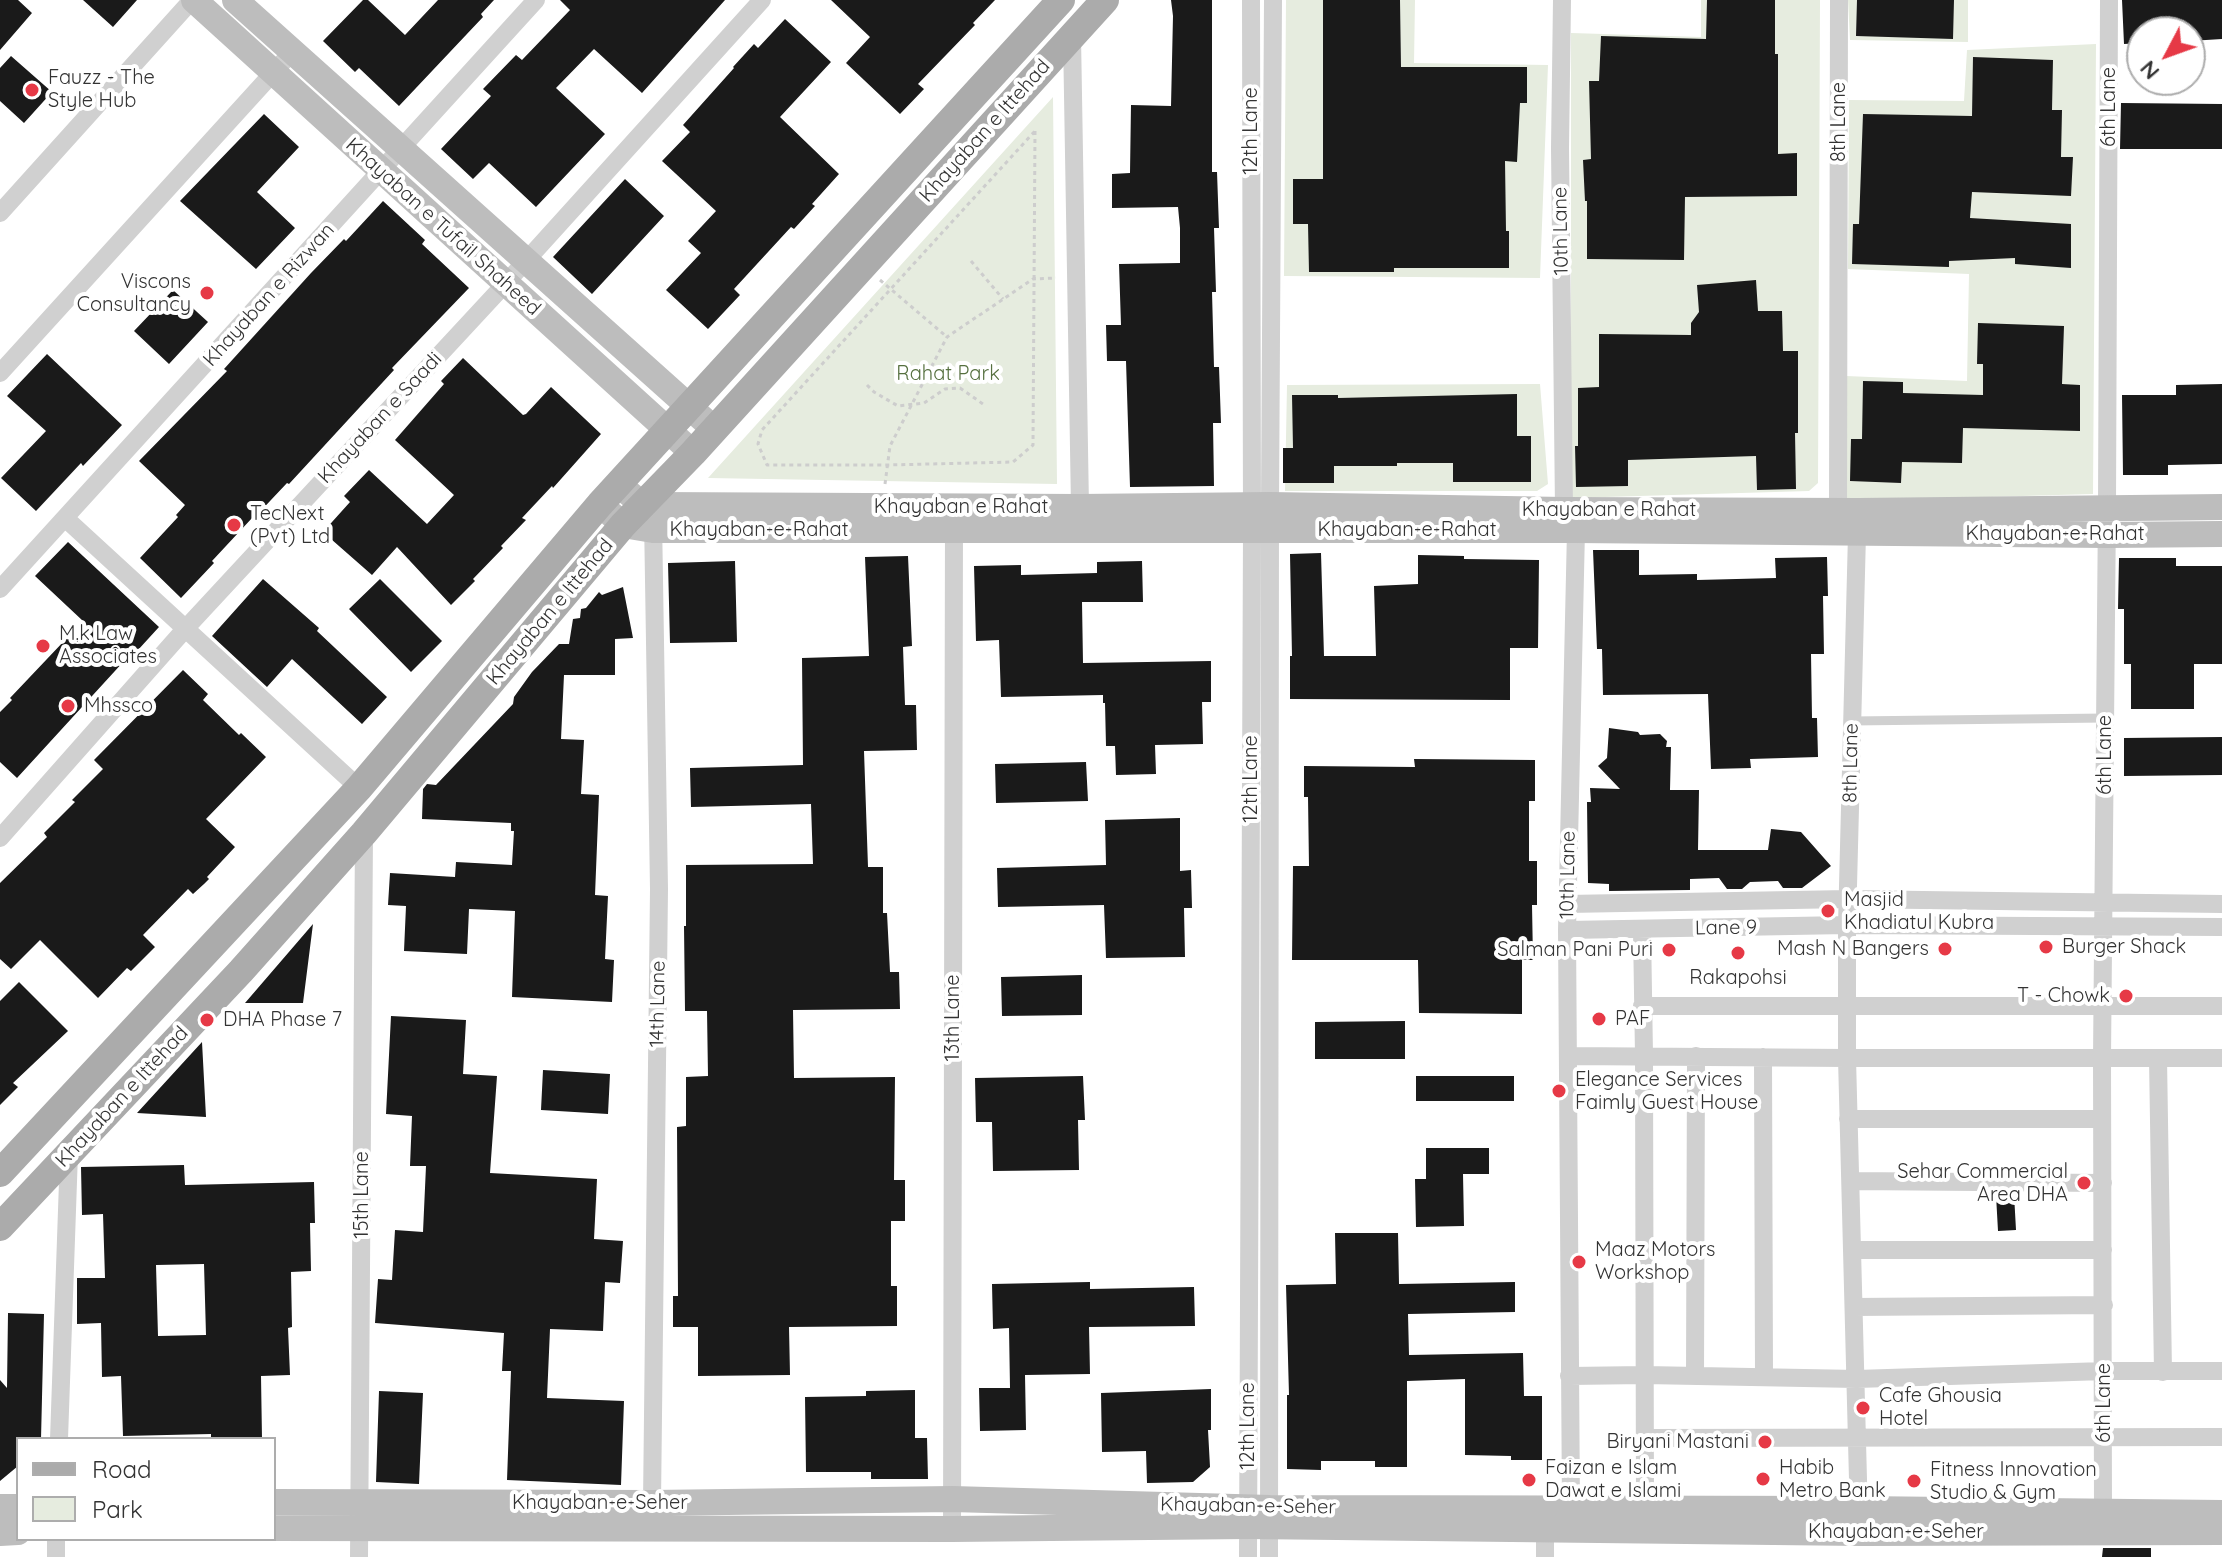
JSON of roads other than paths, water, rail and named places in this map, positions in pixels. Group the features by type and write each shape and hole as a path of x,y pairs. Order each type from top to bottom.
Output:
{"main road":[{"name":"Khayaban e Ittehad","path":"0,1173 359,788 666,431 1061,0"},
{"name":"Khayaban e Ittehad","path":"0,1227 241,971 364,833 623,525 650,513 714,429 1105,0"}],"street":[{"name":"Khayaban e Tufail Shaheed","path":"235,0 714,429"},
{"name":"Khayaban e Rizwan","path":"0,589 536,0"},
{"name":"Khayaban e Saadi","path":"0,838 186,628 505,284 762,0"},
{"name":"12th Lane","path":"1251,0 1261,517"},
{"name":"12th Lane","path":"1269,1557 1259,1517 1261,517 1273,0"},
{"name":"10th Lane","path":"1562,0 1560,148 1570,520 1567,930 1571,1509"},
{"name":"8th Lane","path":"1838,510 1839,0"},
{"name":"6th Lane","path":"2103,1511 2102,1058 2109,0"},
{"name":"Khayaban e Tufail Shaheed","path":"195,1 693,453"},
{"path":"0,213 195,1"},
{"path":"1072,36 1080,507"},
{"path":"0,373 289,49"},
{"path":"610,494 650,513"},
{"path":"610,494 623,525"},
{"name":"Khayaban e Rahat","path":"650,513 882,506 954,518 1080,507 1261,517 1570,520 1838,510 2222,507"},
{"path":"1838,510 1857,534"},
{"name":"Khayaban-e-Rahat","path":"650,513 954,518 1261,517"},
{"name":"14th Lane","path":"650,513 659,889 652,1503"},
{"path":"65,518 359,788"},
{"name":"13th Lane","path":"952,1529 954,518"},
{"name":"Khayaban-e-Rahat","path":"1570,520 1857,534 2222,534"},
{"name":"8th Lane","path":"1857,534 1847,925 1847,1058 1860,1521"},
{"name":"15th Lane","path":"359,1557 364,833"},
{"path":"1567,904 1848,899 2222,904"},
{"name":"Lane 9","path":"1567,930 1847,925 2222,927"},
{"path":"1642,930 1645,1508"},
{"path":"1642,1006 2222,1006"},
{"path":"1568,1056 2222,1058"},
{"path":"1695,1376 1696,1056"},
{"path":"1763,1057 1764,1377"},
{"path":"2158,1058 2163,1372"},
{"path":"1848,1119 2102,1119"},
{"path":"59,1437 69,1153"},
{"path":"1851,1181 2103,1183"},
{"path":"1853,1250 2103,1250"},
{"path":"1854,1307 2104,1305"},
{"path":"1569,1376 1857,1379 2104,1371 2222,1371"},
{"path":"1645,1438 2222,1437"},
{"name":"Khayaban-e-Seher","path":"276,1528 359,1514 652,1503 952,1499 1259,1517 1545,1529 2103,1511 2222,1513"},
{"name":"Khayaban-e-Seher","path":"276,1502 359,1514 952,1529 1259,1517 1645,1508 1860,1521 2222,1532"},
{"name":"12th Lane","path":"1248,1557 1259,1517"},
{"path":"1545,1529 1545,1557"}],"lane":[{"path":"1852,721 2105,718"}],"place":[{"name":"Fauzz - The Style Hub","path":"32,90"},
{"name":"Viscons Consultancy","path":"207,293"},
{"name":"TecNext (Pvt) Ltd","path":"234,525"},
{"name":"M.k Law Associates","path":"43,646"},
{"name":"Mhssco","path":"68,706"},
{"name":"Masjid Khadiatul Kubra","path":"1828,911"},
{"name":"Burger Shack","path":"2046,947"},
{"name":"Mash N Bangers","path":"1945,949"},
{"name":"Salman Pani Puri","path":"1669,950"},
{"name":"Rakapohsi","path":"1738,953"},
{"name":"T - Chowk","path":"2126,996"},
{"name":"PAF","path":"1599,1019"},
{"name":"DHA Phase 7","path":"207,1020"},
{"name":"Elegance Services Faimly Guest House","path":"1559,1091"},
{"name":"Sehar Commercial Area DHA","path":"2084,1183"},
{"name":"Maaz Motors Workshop","path":"1579,1262"},
{"name":"Cafe Ghousia Hotel","path":"1863,1408"},
{"name":"Biryani Mastani","path":"1765,1442"},
{"name":"Habib Metro Bank","path":"1763,1479"},
{"name":"Faizan e Islam Dawat e Islami","path":"1529,1480"},
{"name":"Fitness Innovation Studio & Gym","path":"1914,1481"}],"park label":[{"name":"Rahat Park","path":"948,374"}]}
